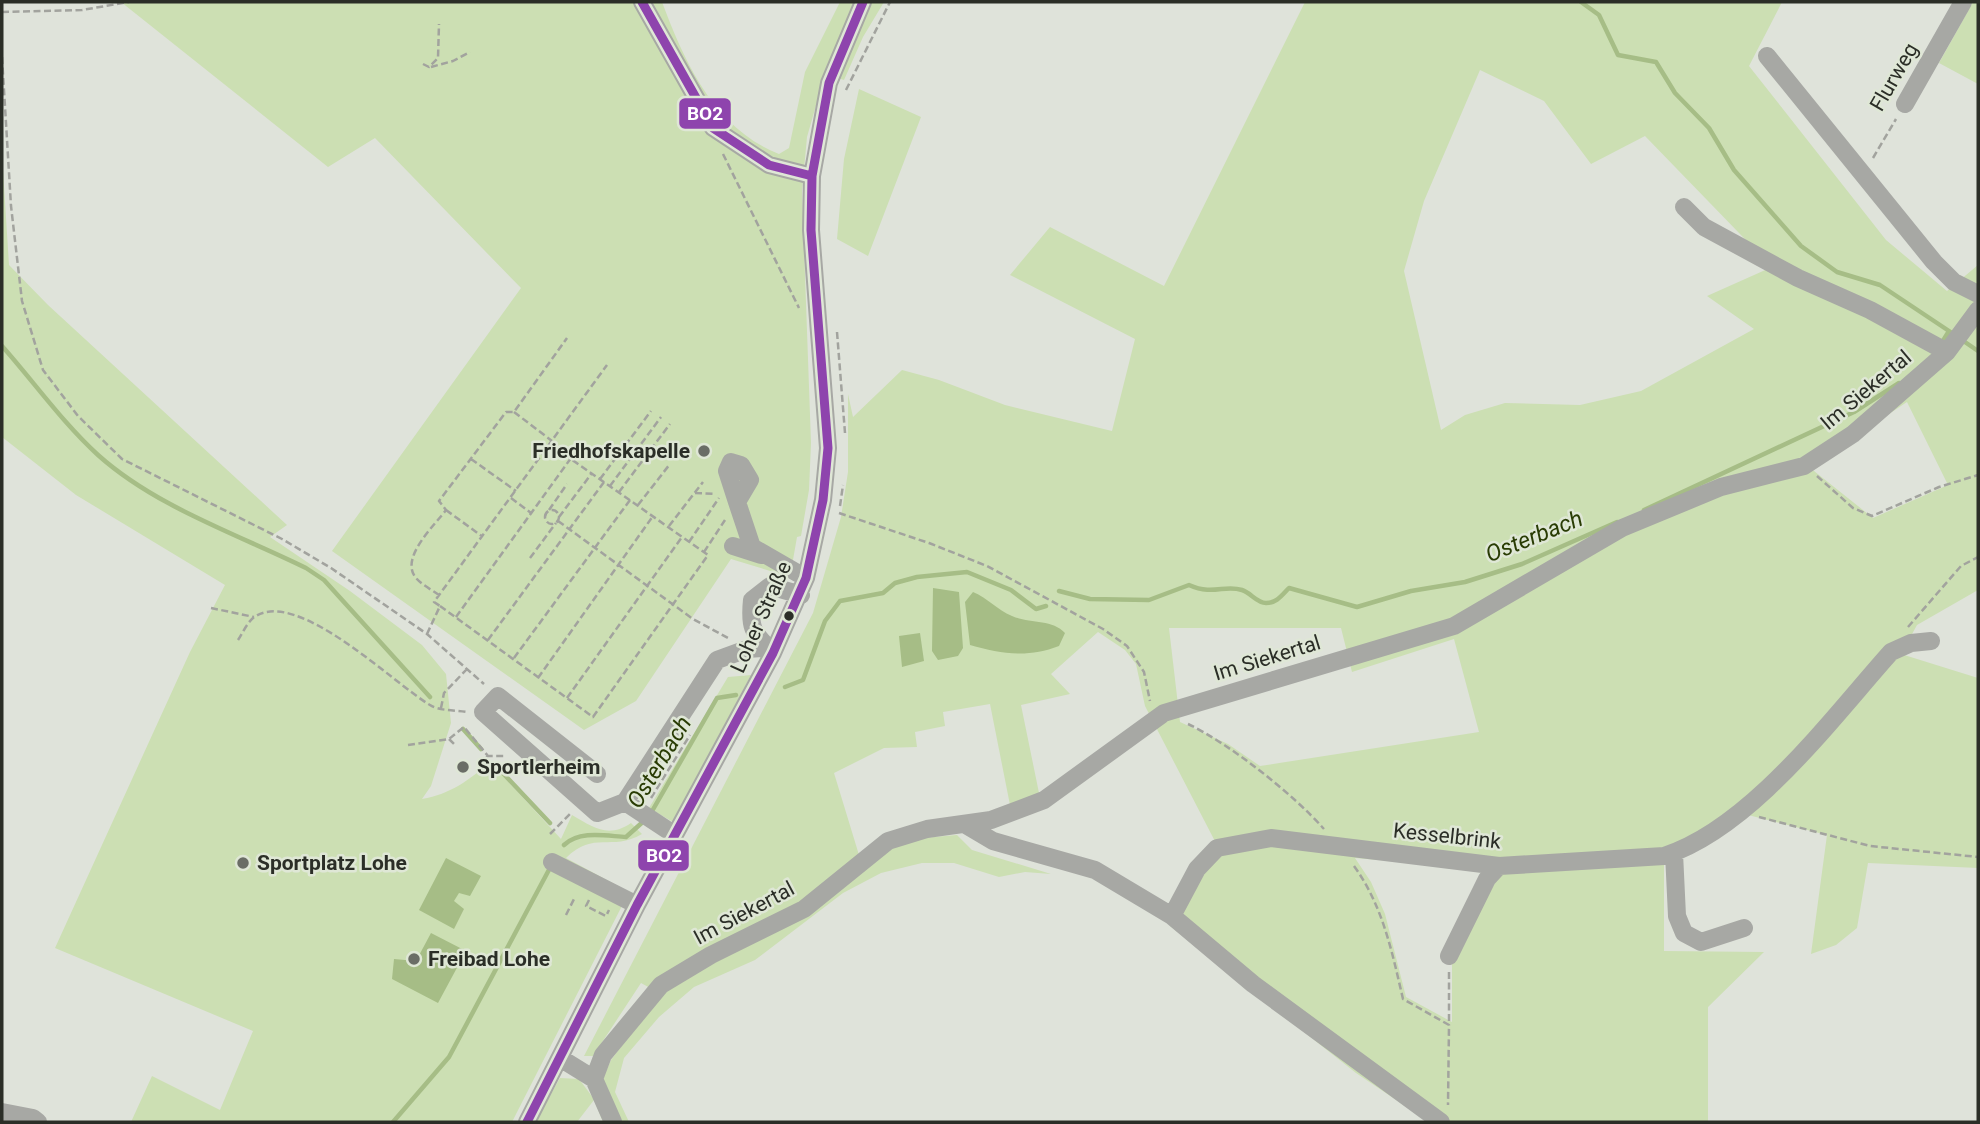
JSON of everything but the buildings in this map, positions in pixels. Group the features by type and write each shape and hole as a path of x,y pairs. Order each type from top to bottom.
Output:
{"street":[{"path":"642,2 713,128 769,165 812,176"},
{"name":"Loher Straße","path":"527,1122 637,905 773,653 803,586 823,500 828,448 811,230 812,176 829,83 863,2"},
{"name":"Flurweg","path":"1905,104 1963,2"},
{"path":"1767,56 1934,262 1954,282 1978,294"},
{"path":"1684,207 1704,226 1798,278 1948,343"},
{"name":"Im Siekertal","path":"594,1079 603,1055 661,985 710,955 804,909 888,841 912,832 991,820 1044,800 1164,713 1454,625 1622,528 1721,487 1804,466 1853,434 1948,343 1978,310"},
{"path":"737,502 752,547 803,586"},
{"path":"733,546 764,556"},
{"path":"773,653 755,637 750,618 752,600 770,586 803,586"},
{"path":"1899,646 1931,641"},
{"name":"Kesselbrink","path":"1172,916 1197,869 1217,848 1271,838 1499,866 1664,856 1674,853 1709,834 1774,782 1899,646"},
{"path":"597,774 498,696 484,712 597,813 625,802 717,660 747,649 762,648 773,653"},
{"path":"625,802 675,835"},
{"path":"966,825 993,841 1095,870 1172,916 1253,984 1444,1117"},
{"path":"1674,853 1677,916 1684,933 1702,942 1744,928"},
{"path":"552,862 637,905"},
{"path":"1449,956 1487,879 1499,866"},
{"path":"560,1058 594,1079 613,1122"},
{"path":"2,1112 33,1118 38,1122"}],"path":[{"path":"2,12 82,10 130,2"},
{"path":"429,67 438,58 439,24"},
{"path":"423,64 429,67 453,61 470,52"},
{"path":"2,57 17,268 22,301 43,370 78,416 122,459 282,538 331,568 427,634 498,696"},
{"name":"Flurweg","path":"1863,174 1905,104"},
{"path":"514,412 567,338"},
{"path":"483,537 446,510 439,501 506,412 514,412 552,442 572,458 604,482 708,555 593,717 434,602 483,537 552,442 607,365"},
{"path":"600,479 651,411"},
{"path":"610,486 661,417"},
{"path":"619,492 670,424"},
{"path":"456,618 572,458"},
{"path":"471,459 516,491"},
{"path":"638,505 670,464"},
{"path":"1804,466 1853,508 1872,516 1938,487 1978,475"},
{"path":"530,558 592,473"},
{"path":"487,640 604,482"},
{"path":"668,527 704,482"},
{"path":"558,521 548,522 548,513 567,484"},
{"path":"689,542 722,495 695,493"},
{"path":"511,498 532,514"},
{"path":"514,660 630,500"},
{"path":"704,552 737,502"},
{"path":"439,595 416,578 412,569 414,554 446,510"},
{"path":"548,513 554,511 558,521 568,529 692,619 747,649"},
{"path":"839,513 987,566 1103,629 1127,646 1144,672 1151,710 1192,725 1256,769 1305,807 1343,848 1369,886 1382,916 1403,999 1449,1025"},
{"path":"538,678 653,516"},
{"path":"567,698 682,537"},
{"path":"1899,646 1910,621 1961,566 1978,557"},
{"path":"427,634 440,606"},
{"path":"211,608 254,617 276,611 297,614 368,659 432,707 476,714 484,712"},
{"path":"238,640 254,617"},
{"path":"441,708 444,693 467,669"},
{"path":"408,745 449,739 464,727 488,756"},
{"path":"449,739 454,746"},
{"path":"478,764 488,756 506,756"},
{"path":"1734,815 1765,818 1870,846 1978,858"},
{"path":"550,834 568,817"},
{"path":"566,915 574,899"},
{"path":"1444,1117 1449,1025 1449,956"}],"shaded area":[{"path":"121,2 634,2 642,10 652,2 662,2 692,70 719,111 756,143 779,154 789,148 805,72 840,2 884,2 863,37 844,80 825,74 807,137 802,191 811,443 809,490 790,577 731,559 636,701 584,730 332,551 521,288 375,138 328,167"},
{"path":"1305,2 1782,2 1749,66 1886,240 1947,291 1978,265 1978,590 1917,625 1901,654 1978,678 1978,868 1868,863 1857,928 1836,945 1811,954 1827,835 1740,813 1664,861 1664,951 1764,952 1708,1007 1708,1122 1429,1122 1356,1073 1170,926 1200,870 1219,849 1145,706 1136,664 1125,650 1098,632 1051,674 1070,694 1021,705 1039,793 1010,805 990,704 943,712 945,726 915,732 917,747 884,748 834,773 859,855 923,838 957,835 972,850 1051,874 1025,872 999,877 954,863 922,863 881,873 843,893 755,960 694,987 659,1017 624,1058 615,1092 629,1122 603,1122 594,1100 577,1122 535,1122 560,1078 579,1079 594,1099 611,1060 661,994 641,983 593,1056 584,1056 813,613 841,517 848,472 848,394 853,417 902,370 939,380 1005,405 1112,431 1135,339 1010,275 1050,227 1164,286","holes":["1480,70 1544,101 1591,164 1645,136 1772,267 1707,296 1754,329 1641,391 1580,405 1505,403 1465,415 1441,430 1404,271 1424,201","1907,402 1948,485 1873,518 1809,467","1169,628 1341,628 1352,672 1454,639 1479,732 1260,766 1228,744 1180,722","1355,858 1502,870 1452,960 1452,1022 1406,997 1385,914 1371,882"]},
{"path":"1973,2 1978,2 1978,84 1939,63"},
{"path":"859,89 921,117 868,256 837,239 844,159"},
{"path":"2,154 9,265 48,305 287,525 270,537 350,591 422,645 446,674 451,723 431,786 422,799 442,794 459,785 490,762 561,839 572,815 608,831 631,823 642,834 621,841 585,845 566,858 629,892 512,1122 131,1122 152,1076 220,1110 253,1031 55,948 190,652 225,585 76,495 2,437"},
{"path":"933,588 959,592 963,648 958,656 938,660 932,651"},
{"path":"973,592 1012,616 1060,629 1065,633 1059,646 1036,652 1015,653 970,645 965,602"},
{"path":"920,633 924,661 902,667 899,636"},
{"path":"751,675 673,822 649,808 728,677"},
{"path":"446,858 481,876 470,896 459,893 454,901 464,909 454,929 419,910"},
{"path":"431,933 466,951 438,1003 392,979 394,959 416,961"}],"waterway":[{"path":"1581,2 1599,15 1618,55 1656,62 1675,93 1709,128 1734,170 1801,246 1837,272 1880,285 1949,331"},
{"name":"Osterbach","path":"1941,344 1949,331 1955,335"},
{"name":"Osterbach","path":"1962,340 1978,351"},
{"path":"2,346 60,416 98,455 145,490 171,505 306,568 324,580 430,697"},
{"name":"Osterbach","path":"1644,510 1854,412 1899,383"},
{"name":"Osterbach","path":"1059,591 1090,599 1149,600 1189,585 1205,590 1242,590 1260,601 1270,603 1289,588 1357,607 1411,591 1465,582 1522,564 1617,522"},
{"name":"Osterbach","path":"785,687 803,680 825,621 840,601 883,593 895,583 917,577 967,572 1011,590 1036,609 1046,606"},
{"name":"Osterbach","path":"651,813 717,698 736,695"},
{"path":"463,729 481,749"},
{"path":"500,770 550,823"},
{"name":"Osterbach","path":"564,845 570,840 585,836 626,837 645,820"},
{"name":"Osterbach","path":"393,1122 449,1057 551,866"}],"transit line":[{"name":"BO2","path":"642,2 713,128 769,165 812,176"},
{"name":"BO2","path":"527,1122 637,905 773,653 806,578 823,500 828,448 811,230 812,176 829,83 863,2"}],"place":[{"name":"Friedhofskapelle","path":"704,451"},
{"name":"Sportlerheim","path":"463,767"},
{"name":"Sportplatz Lohe","path":"243,863"},
{"name":"Freibad Lohe","path":"414,959"}]}
